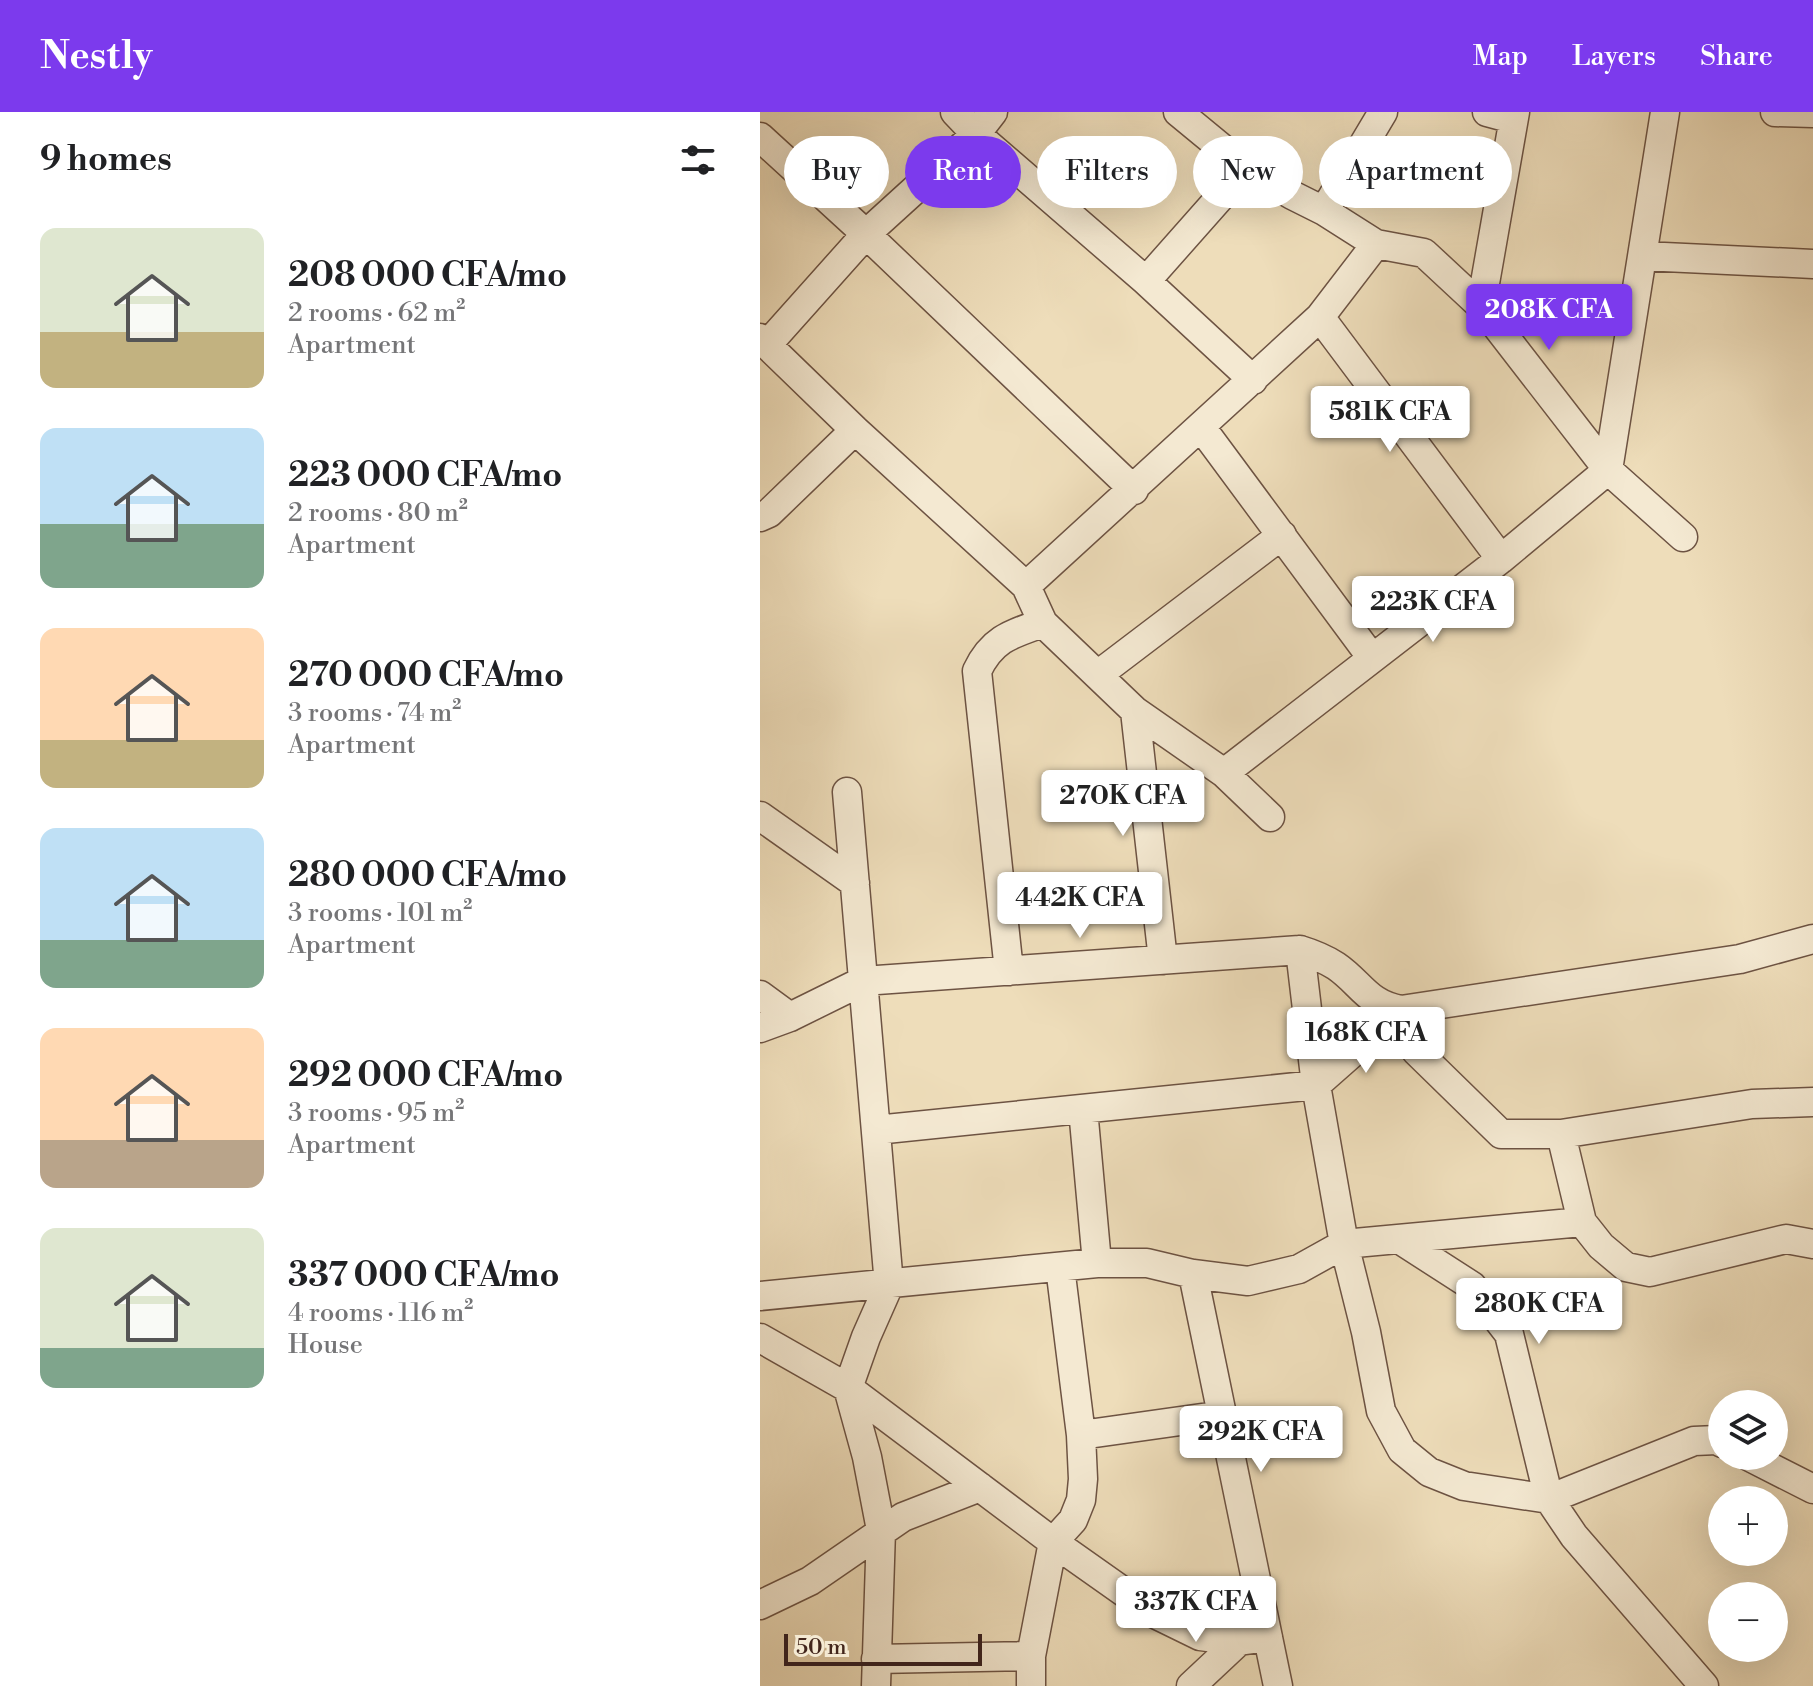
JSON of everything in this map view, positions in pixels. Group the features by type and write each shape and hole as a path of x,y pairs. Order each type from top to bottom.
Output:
{"street":[{"path":"955,112 985,123 1146,281 1253,380"},
{"path":"1178,112 1207,136"},
{"path":"1324,211 1383,112"},
{"path":"1224,773 1501,559 1608,470 1665,112"},
{"path":"1775,112 1813,113"},
{"path":"1481,306 1505,114"},
{"path":"985,123 866,234 764,341 855,430 1026,586 1043,623 1135,711 1224,773 1270,817"},
{"path":"760,137 1134,490"},
{"path":"1303,199 1376,244 1424,253 1481,306 1608,470 1683,537"},
{"path":"1146,281 1211,208"},
{"path":"1026,586 1320,317 1376,244"},
{"path":"1643,256 1813,264"},
{"path":"1320,317 1501,559"},
{"path":"1201,427 1372,658"},
{"path":"760,517 769,513 855,430"},
{"path":"1099,674 1282,535"},
{"path":"1009,971 977,671 986,653 1010,635 1043,623"},
{"path":"1135,711 1163,960"},
{"path":"847,792 889,1285 848,1388 867,1457 881,1530 876,1672 1031,1656"},
{"path":"760,816 855,883"},
{"path":"760,1028 790,1017 863,981 1300,950 1339,968 1368,996 1385,1007 1401,1010 1740,959 1813,939"},
{"path":"1300,950 1316,1085 1344,1244 1366,1332 1381,1411 1402,1450 1429,1472 1464,1486 1549,1499 1694,1441 1708,1440"},
{"path":"760,995 790,1017"},
{"path":"876,1130 1316,1085 1401,1010"},
{"path":"1401,1010 1416,1051 1501,1134 1561,1134 1752,1104 1813,1102"},
{"path":"1083,1109 1097,1263"},
{"path":"1561,1134 1582,1222 1601,1246 1626,1267 1650,1272 1786,1239 1813,1244"},
{"path":"760,1296 1097,1263 1147,1263 1193,1274 1248,1281 1299,1269 1344,1244 1582,1222"},
{"path":"1399,1239 1472,1286 1509,1334 1549,1499 1574,1536 1704,1686"},
{"path":"1031,1686 1031,1656 1053,1542 1073,1520 1081,1500 1083,1479 1081,1435 1060,1267"},
{"path":"1193,1274 1278,1686"},
{"path":"760,1338 848,1388 1053,1542 1155,1614 1200,1636 1239,1641 1268,1637"},
{"path":"1081,1435 1223,1415"},
{"path":"1776,1470 1813,1489"},
{"path":"760,1605 810,1581 903,1517 980,1487"},
{"path":"1191,1686 1239,1641"}]}
